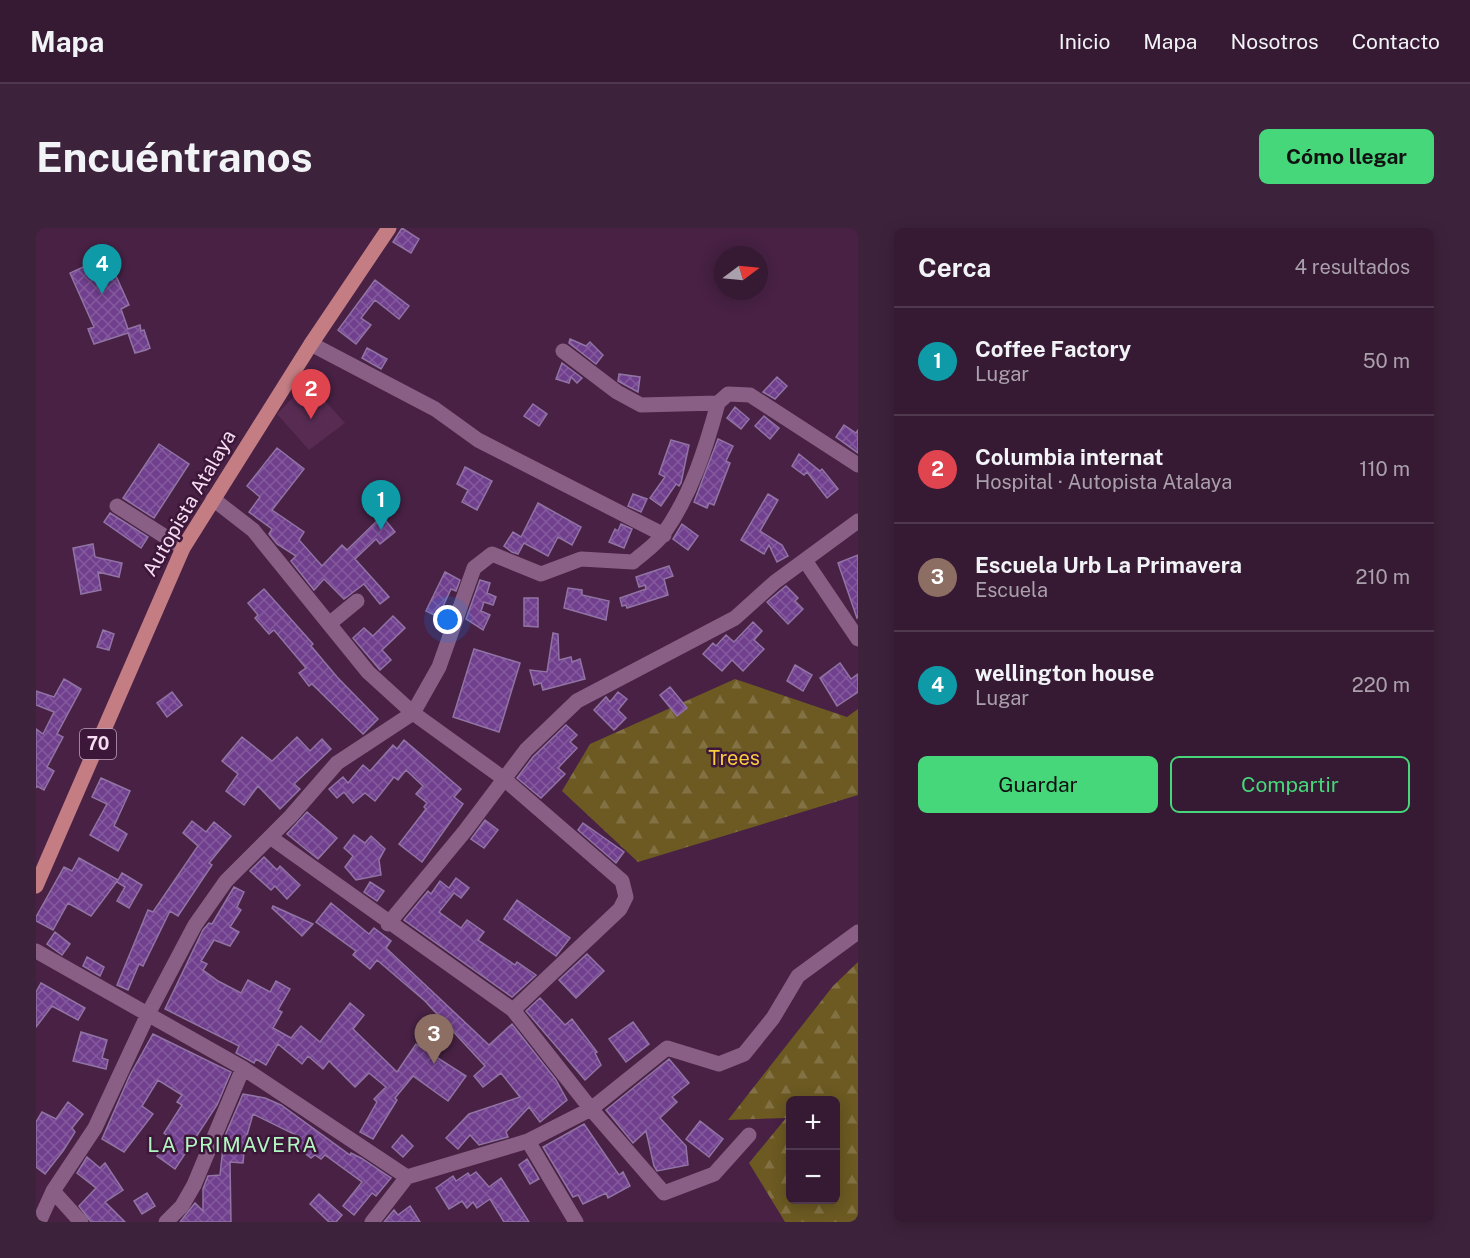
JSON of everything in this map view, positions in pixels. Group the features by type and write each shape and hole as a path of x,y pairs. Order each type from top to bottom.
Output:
{"main road":[{"name":"Autopista Atalaya","path":"36,885 183,548 311,344 390,228"}],"street":[{"path":"311,344 435,409 478,440 663,535"},
{"path":"563,351 617,392 641,405 718,403"},
{"path":"39,1222 53,1191 95,1128 148,1012 177,955 201,916 226,881 270,837 337,763 413,713 439,667 474,568 484,558 492,554 541,574 581,559 633,562 663,535 684,498 707,446 718,403 728,394 750,396 858,465"},
{"path":"213,499 253,530 368,672 413,713 503,778 622,881 626,897 620,909 513,1010"},
{"path":"117,506 183,548"},
{"path":"388,924 465,831 503,778 540,735 577,701 735,618 775,582 806,562 858,521"},
{"path":"806,562 858,639"},
{"path":"329,624 357,601"},
{"path":"270,837 388,924 513,1010 591,1109 664,1194 714,1174 749,1135"},
{"path":"372,1222 407,1177 528,1142 591,1109 668,1048 719,1065 744,1054 772,1018 798,976 858,932"},
{"path":"36,951 148,1012 243,1068 407,1177"},
{"path":"166,1222 182,1206 194,1185 243,1068"},
{"path":"528,1142 576,1222"},
{"path":"53,1191 81,1222"}],"shaded area":[{"path":"308,382 345,423 309,450 277,414"}],"green space":[{"name":"Trees","path":"735,679 847,717 858,709 858,795 638,862 562,791 590,744"},
{"path":"858,962 858,1222 785,1222 749,1163 786,1118 728,1120 833,986"}],"building":[{"path":"402,228 419,239 411,253 393,242"},
{"path":"107,256 129,305 121,309 128,329 140,325 150,348 146,350 135,353 128,333 94,344 88,329 94,327 70,273"},
{"path":"375,280 409,306 399,319 375,300 361,318 371,325 356,344 338,330"},
{"path":"570,339 586,346 590,342 603,355 596,364 569,343"},
{"path":"367,348 387,359 381,369 362,358"},
{"path":"562,363 582,378 577,383 571,377 569,383 556,379"},
{"path":"619,374 640,377 638,392 618,381"},
{"path":"777,377 787,386 775,399 763,392"},
{"path":"533,404 547,414 539,426 524,416"},
{"path":"735,407 749,419 741,429 727,418"},
{"path":"764,416 779,428 770,439 755,426"},
{"path":"844,425 856,433 858,430 858,453 836,437"},
{"path":"718,439 733,446 726,461 730,463 714,505 709,503 707,508 694,502"},
{"path":"671,440 689,445 681,483 679,486 676,484 661,506 650,498 665,477 659,474"},
{"path":"159,444 189,464 154,518 123,498"},
{"path":"277,448 304,469 272,510 304,532 299,540 322,566 342,545 347,550 382,516 395,532 380,544 376,539 355,559 389,597 380,604 364,584 344,599 324,579 314,590 291,561 296,556 277,544 269,534 272,529 249,512 260,497 247,486"},
{"path":"799,454 820,471 822,469 838,489 827,498 807,472 804,475 792,466"},
{"path":"465,467 492,481 477,510 462,502 468,490 457,484"},
{"path":"633,494 647,499 641,512 628,506"},
{"path":"768,494 778,500 760,531 782,545 788,556 777,562 769,545 764,554 741,540"},
{"path":"538,503 581,527 572,545 558,537 548,556 524,543 518,554 512,552 504,546 513,532 521,537"},
{"path":"110,513 148,537 141,548 104,522"},
{"path":"621,524 632,529 624,548 609,542 615,529 618,531"},
{"path":"682,524 698,536 688,550 673,539"},
{"path":"93,544 95,557 122,563 119,577 98,572 101,590 81,594 73,548"},
{"path":"858,555 858,617 857,618 838,563"},
{"path":"669,566 673,576 664,579 668,595 627,608 626,605 622,606 620,598 646,589 645,585 639,587 636,577"},
{"path":"445,572 460,580 456,591 451,589 438,617 426,611"},
{"path":"480,580 490,583 487,593 496,597 493,605 484,602 481,611 490,615 483,630 466,619"},
{"path":"786,586 798,598 795,601 803,609 788,624 767,602"},
{"path":"568,588 582,590 582,595 609,601 606,620 564,608"},
{"path":"264,589 313,644 311,646 337,677 378,719 363,734 312,684 309,686 299,673 306,668 274,630 269,634 255,618 258,615 248,603"},
{"path":"524,598 538,598 538,627 524,626"},
{"path":"393,616 405,628 382,650 391,660 380,670 353,638 364,628 373,636"},
{"path":"753,622 762,631 754,640 764,649 743,671 732,660 722,671 703,654 713,643 716,646 726,635 734,642"},
{"path":"103,630 114,634 109,650 97,647"},
{"path":"553,633 558,634 559,660 571,657 572,662 580,659 585,679 543,690 541,683 534,685 530,670 547,672"},
{"path":"474,649 520,663 499,732 453,717"},
{"path":"840,663 851,679 858,674 858,692 837,706 820,678"},
{"path":"795,665 812,675 803,691 787,681"},
{"path":"64,679 81,689 57,734 63,737 47,767 54,771 44,790 37,786 36,788 36,729 43,734 54,712 36,705 36,691 54,697"},
{"path":"670,687 687,708 677,716 660,695"},
{"path":"172,692 182,705 167,717 157,703"},
{"path":"618,692 627,699 618,710 626,718 614,730 594,710 606,697 610,702"},
{"path":"566,725 577,735 570,742 577,748 558,768 565,774 541,798 517,778 533,757"},
{"path":"242,737 272,761 297,737 310,751 322,739 331,749 294,784 300,789 280,809 258,786 244,805 226,791 238,774 222,761"},
{"path":"404,740 461,789 454,797 463,804 422,862 399,844 426,809 424,807 427,803 416,794 423,786 406,770 398,780 394,777 375,801 365,793 353,803 344,792 337,798 329,789 343,777 348,783 363,765 370,771 393,745 397,749"},
{"path":"101,778 130,791 114,826 127,834 118,851 90,835 107,804 92,797"},
{"path":"307,812 337,838 318,859 287,834"},
{"path":"485,820 498,830 484,848 471,839"},
{"path":"192,821 206,832 214,822 231,836 209,863 212,865 178,916 170,911 143,966 139,964 128,990 117,985 148,910 153,912 198,846 183,833"},
{"path":"583,823 624,852 616,863 578,830"},
{"path":"354,835 365,843 371,836 385,849 379,860 381,875 356,880 345,867 353,856 344,848"},
{"path":"264,857 277,870 280,866 300,885 287,899 275,886 271,890 250,871"},
{"path":"79,858 118,880 91,916 68,903 53,930 36,921 36,917 64,867 72,871"},
{"path":"122,873 142,885 129,908 117,901 125,887 117,882"},
{"path":"456,878 469,888 461,898 454,893 439,912 461,928 467,920 484,932 478,940 515,965 517,962 536,975 512,997 404,920 428,891 431,894 440,881 449,888"},
{"path":"370,882 384,891 377,901 364,892"},
{"path":"234,887 244,892 237,907 241,910 230,927 239,932 230,946 214,940 201,961 207,964 203,970 241,993 248,980 270,992 276,981 290,989 278,1010 282,1012 273,1028 291,1038 301,1026 320,1042 350,1003 364,1015 353,1029 397,1072 416,1044 466,1076 448,1101 413,1076 395,1098 397,1100 373,1139 360,1132 377,1102 374,1099 386,1087 369,1073 355,1087 329,1061 323,1069 308,1056 302,1064 278,1044 266,1065 256,1059 254,1063 236,1053 239,1046 165,1009 203,930 209,923 212,924"},
{"path":"517,900 570,938 556,956 504,919"},
{"path":"331,903 369,934 374,928 391,941 386,948 489,1045 512,1024 556,1080 567,1100 540,1122 529,1107 506,1132 508,1137 479,1145 470,1135 458,1149 446,1138 469,1114 520,1097 501,1073 483,1087 474,1076 485,1066 425,1001 377,960 370,969 353,955 356,951 316,922"},
{"path":"273,906 313,924 302,936 272,908"},
{"path":"55,932 70,944 62,955 47,944"},
{"path":"587,954 604,971 576,998 559,980"},
{"path":"87,957 104,967 100,976 83,966"},
{"path":"41,983 85,1008 78,1020 52,1006 36,1027 36,992"},
{"path":"540,998 565,1025 572,1019 597,1052 595,1053 601,1065 585,1080 526,1011"},
{"path":"633,1022 649,1044 626,1062 609,1039"},
{"path":"81,1032 107,1040 102,1058 108,1060 106,1069 73,1061"},
{"path":"153,1034 231,1072 217,1105 175,1169 157,1156 170,1138 164,1133 182,1105 177,1102 182,1095 158,1080 142,1106 153,1114 124,1152 102,1139 130,1075"},
{"path":"669,1059 689,1083 672,1097 677,1102 660,1118 686,1146 688,1165 657,1171 646,1131 633,1143 606,1110"},
{"path":"243,1094 265,1098 281,1105 350,1155 351,1153 361,1158 391,1178 376,1196 372,1193 354,1215 343,1206 362,1182 325,1155 321,1159 315,1155 311,1158 295,1145 300,1137 253,1114 245,1142 243,1163 230,1162 231,1222 180,1222 195,1203 203,1211 203,1189 208,1176 220,1175 224,1138"},
{"path":"68,1102 83,1114 72,1128 75,1132 63,1151 45,1174 36,1167 36,1122 42,1112 56,1119"},
{"path":"700,1121 723,1139 709,1157 686,1139"},
{"path":"584,1124 619,1175 623,1172 630,1186 608,1198 606,1193 583,1204 578,1195 573,1197 543,1147"},
{"path":"402,1135 413,1146 403,1157 392,1147"},
{"path":"87,1157 100,1168 105,1163 123,1190 105,1202 125,1222 91,1222 79,1206 96,1188 77,1173"},
{"path":"527,1159 539,1179 530,1184 519,1165"},
{"path":"476,1172 489,1187 501,1178 529,1222 504,1222 490,1199 477,1208 473,1202 467,1208 462,1201 449,1209 436,1188 453,1176 456,1181 468,1173 470,1176"},
{"path":"147,1193 155,1206 142,1214 134,1201"},
{"path":"319,1194 342,1215 336,1222 329,1222 310,1204"},
{"path":"410,1206 420,1222 384,1222 394,1210 398,1215"}],"place":[{"name":"wellington house","path":"102,294"},
{"name":"Columbia internat","path":"311,419"},
{"name":"Coffee Factory","path":"381,530"},
{"name":"Escuela Urb La Primavera","path":"434,1064"}],"district":[{"name":"LA PRIMAVERA","path":"233,1145"}]}
